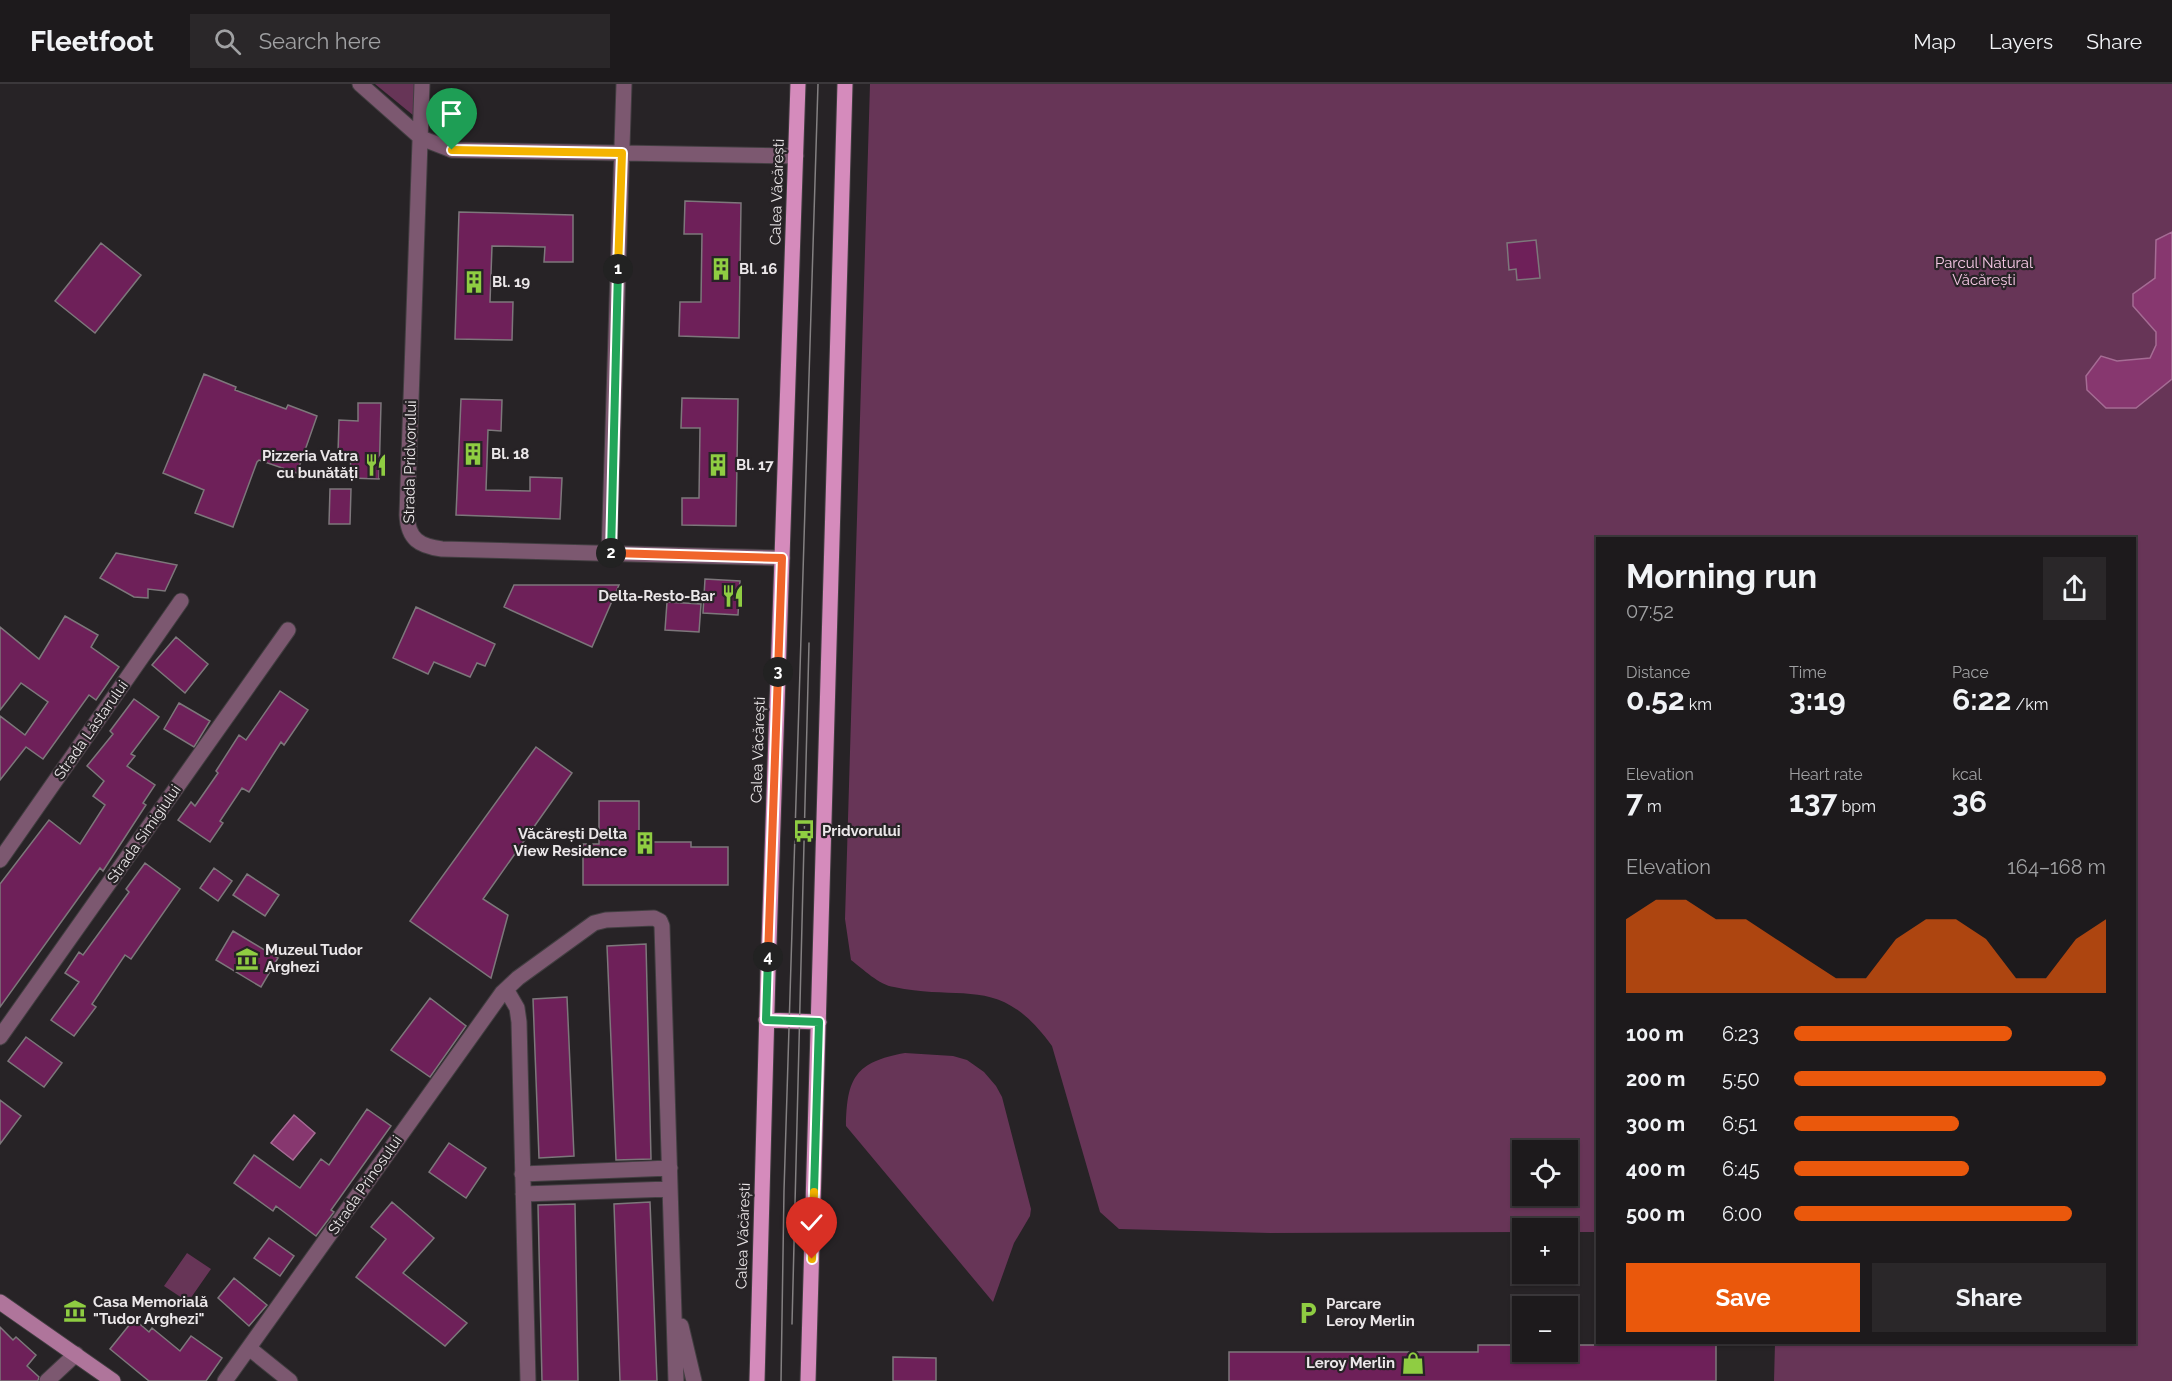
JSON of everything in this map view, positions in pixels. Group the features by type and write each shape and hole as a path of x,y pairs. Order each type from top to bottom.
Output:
{"main road":[{"name":"Calea Văcărești","path":"757,1381 766,1020 798,84"},
{"path":"808,1381 845,84"},
{"path":"766,1020 819,1022"}],"street":[{"path":"360,84 421,138 452,150 796,156"},
{"name":"Strada Pridvorului","path":"422,84 407,515 410,535 422,545 442,549 782,558"},
{"path":"609,553 624,84"},
{"name":"Strada Lăstarului","path":"0,860 181,601"},
{"name":"Strada Simigiului","path":"0,1037 288,630"},
{"name":"Strada Prinosului","path":"225,1381 506,989 594,923 606,920 654,918 660,921 670,1168"},
{"path":"506,989 518,1008 528,1381"},
{"path":"522,1174 670,1168 676,1381"},
{"path":"523,1194 670,1189"},
{"path":"673,1297 694,1381"},
{"path":"0,1302 113,1381"},
{"path":"249,1348 290,1381"},
{"path":"47,1381 76,1354"}],"green space":[{"path":"375,84 420,84 419,120"},
{"name":"Parcul Natural Văcărești","path":"870,84 2172,84 2172,1381 1774,1381 1775,1344 2136,1344 2136,537 1596,537 1596,1232 1578,1232 1578,1218 1512,1218 1512,1232 1270,1233 1119,1229 1100,1212 1052,1046 1033,1023 1016,1009 981,995 919,991 888,986 851,960 845,919"},
{"path":"905,1053 953,1056 967,1060 984,1072 1002,1097 1031,1209 1030,1216 1014,1243 993,1302 846,1126 849,1096 857,1075 875,1061"},
{"path":"187,1253 211,1269 188,1302 164,1286"}],"shaded area":[{"path":"2172,232 2172,379 2136,408 2106,408 2087,390 2086,376 2101,356 2117,361 2150,358 2156,345 2156,332 2133,306 2133,294 2155,278 2156,240"},
{"path":"294,1115 315,1133 293,1160 271,1143"}],"building":[{"name":"Bl. 16","path":"685,201 741,203 739,338 679,336 680,302 701,302 702,234 684,234"},
{"name":"Bl. 19","path":"459,212 573,215 573,262 544,262 545,247 492,246 490,302 513,302 512,340 455,339"},
{"path":"1536,240 1540,278 1517,280 1516,269 1509,270 1507,243"},
{"path":"101,243 141,275 95,333 55,301"},
{"path":"204,374 236,387 235,390 286,409 288,405 317,416 297,473 259,460 257,462 233,527 195,513 204,490 163,473"},
{"name":"Bl. 17","path":"682,398 738,399 736,526 682,525 682,498 699,498 700,428 681,428"},
{"name":"Bl. 18","path":"461,399 502,400 501,431 488,430 486,490 530,491 530,477 562,478 560,519 456,515"},
{"path":"358,403 381,403 379,479 350,478 351,453 338,453 339,420 358,421"},
{"path":"330,489 351,489 350,524 329,524"},
{"path":"116,553 177,565 165,591 148,589 148,598 134,597 100,578"},
{"path":"705,579 740,581 738,615 703,613"},
{"path":"514,585 619,585 592,647 504,607"},
{"path":"667,602 701,604 699,632 665,630"},
{"path":"416,607 495,644 485,666 477,663 470,677 434,662 428,674 393,658"},
{"path":"65,616 98,635 91,647 119,667 96,700 89,695 43,759 26,747 0,780 0,716 25,735 48,702 21,683 0,710 0,627 39,659"},
{"path":"176,637 208,664 185,693 152,665"},
{"path":"280,691 308,710 284,745 281,742 249,792 242,788 220,821 223,823 210,842 178,820 191,802 195,806 218,773 216,771 239,735 246,740"},
{"path":"134,699 159,717 131,754 135,756 127,766 155,785 143,803 146,805 103,871 100,868 0,1007 0,884 49,820 80,844 105,805 93,796 104,781 87,766 113,734 110,731"},
{"path":"179,703 210,721 194,747 164,729"},
{"path":"536,747 572,773 483,899 508,915 491,978 410,921"},
{"name":"Văcărești Delta View Residence","path":"599,801 639,801 639,842 691,842 691,847 728,847 728,885 583,885 583,844 599,844"},
{"path":"145,863 180,889 131,959 125,955 92,1004 96,1007 74,1036 51,1020 79,982 65,973 79,952 83,955 129,892 126,889"},
{"path":"214,868 232,881 218,901 200,888"},
{"path":"247,874 279,895 265,916 233,895"},
{"name":"Muzeul Tudor Arghezi","path":"233,931 278,958 261,987 216,960"},
{"path":"646,944 651,1159 616,1160 607,946"},
{"path":"567,997 574,1156 539,1158 533,999"},
{"path":"430,998 466,1026 430,1077 391,1050"},
{"path":"26,1037 62,1063 44,1087 8,1061"},
{"path":"0,1100 21,1116 0,1144"},
{"path":"367,1109 391,1126 331,1210 334,1212 316,1236 276,1206 273,1211 234,1183 254,1155 300,1188 321,1159 329,1165"},
{"path":"449,1143 486,1168 466,1198 429,1172"},
{"path":"392,1202 434,1238 403,1273 467,1323 445,1346 356,1277 386,1239 371,1227"},
{"path":"650,1202 657,1381 620,1381 614,1204"},
{"path":"575,1204 578,1381 542,1381 538,1205"},
{"path":"269,1238 294,1256 280,1276 254,1258"},
{"path":"234,1278 267,1305 249,1326 218,1298"},
{"path":"134,1319 149,1332 152,1328 180,1351 191,1336 222,1358 206,1381 149,1381 110,1349"},
{"path":"0,1327 13,1340 16,1337 36,1355 27,1366 39,1377 38,1381 0,1381"},
{"name":"Leroy Merlin","path":"1716,1344 1716,1381 1229,1381 1229,1352 1478,1352 1478,1345 1512,1345 1512,1362 1578,1362 1578,1345"},
{"path":"893,1357 936,1358 936,1381 893,1381"}],"tram line":[{"path":"781,1381 784,1191 818,84"},
{"path":"792,1324 809,643"}],"place":[{"name":"Bl. 16","path":"721,269"},
{"name":"Bl. 19","path":"474,282"},
{"name":"Bl. 18","path":"473,454"},
{"name":"Pizzeria Vatra cu bunătăți","path":"376,465"},
{"name":"Bl. 17","path":"718,465"},
{"name":"Delta-Resto-Bar","path":"733,596"},
{"name":"Pridvorului","path":"804,831"},
{"name":"Văcărești Delta View Residence","path":"645,843"},
{"name":"Muzeul Tudor Arghezi","path":"247,959"},
{"name":"Casa Memorială \"Tudor Arghezi\"","path":"75,1311"},
{"name":"Parcare Leroy Merlin","path":"1308,1313"},
{"name":"Leroy Merlin","path":"1413,1363"}],"route":[{"path":"452,150 622,153 609,553 782,558 766,1020 819,1022 812,1259"}]}
